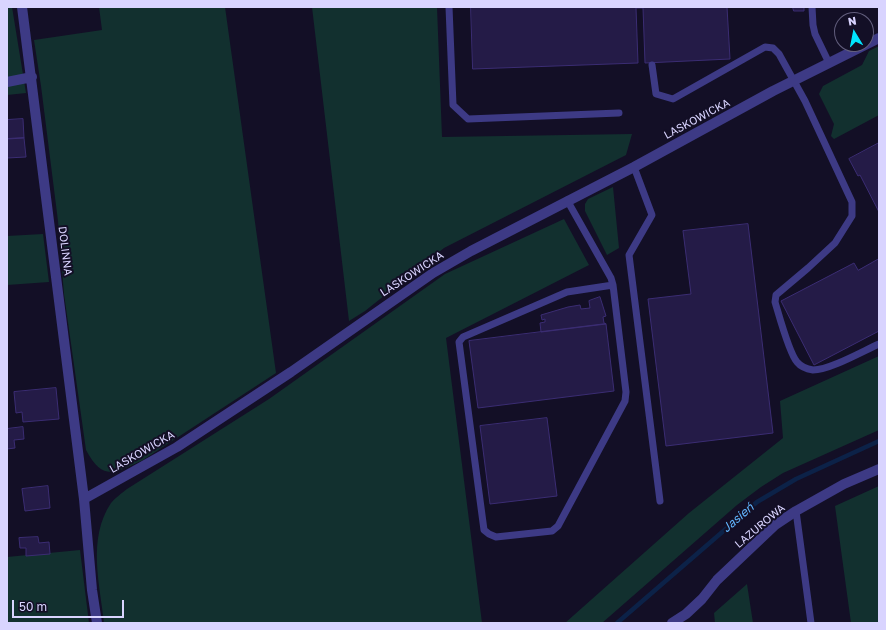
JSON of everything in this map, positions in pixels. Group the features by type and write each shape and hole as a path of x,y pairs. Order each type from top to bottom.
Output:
{"street":[{"name":"DOLINNA","path":"22,7 32,76 84,499"},
{"name":"LASKOWICKA","path":"84,499 177,447 291,372 432,273 794,81 879,38"},
{"path":"7,82 32,76"},
{"name":"LAZUROWA","path":"672,623 686,614 702,599 716,580 775,525 796,511 844,484 879,469"},
{"path":"84,499 96,623"}],"lane":[{"path":"449,7 453,106 468,119 619,113"},
{"path":"812,7 815,34 829,63"},
{"path":"652,65 656,94 673,99 765,47 773,48 779,54 794,81 852,202 852,216 835,243 776,295 775,302 792,352 796,361 802,367 813,370 827,367 879,344"},
{"path":"634,167 652,215 629,255 660,501"},
{"path":"568,200 612,278 613,284 626,392 625,401 558,526 552,531 496,537 489,534 484,530 459,342 463,337 567,292 613,284"},
{"path":"796,511 811,623"}],"green space":[{"path":"7,7 12,7 26,93 7,95"},
{"path":"99,7 225,7 276,373 143,460 117,471 110,472 104,471 98,467 86,450 64,294 58,221 34,40 102,30"},
{"path":"312,7 437,7 442,137 632,134 626,155 444,248 365,311 349,321"},
{"path":"879,46 879,115 834,139 831,136 834,124 819,94 823,86 862,65 868,52 874,52 874,48"},
{"path":"613,187 619,248 607,255 585,211 585,204 588,199"},
{"path":"564,219 589,265 446,338 482,623 104,623 98,577 97,547 99,531 104,517 111,503 117,497 127,489 269,399 445,274"},
{"path":"43,234 49,282 7,285 7,236"},
{"path":"879,356 879,430 783,473 761,487 737,505 602,623 565,623 689,513 783,438 780,401"},
{"path":"879,486 879,623 851,623 835,506"},
{"path":"80,550 89,623 7,623 7,557"},
{"path":"747,584 753,623 715,623 714,613"}],"building":[{"path":"471,7 727,7 730,59 645,63 643,8 636,8 638,63 473,69"},
{"path":"793,7 804,7 804,11 794,11"},
{"path":"23,119 24,138 7,139 7,120"},
{"path":"24,138 26,157 7,158 7,139"},
{"path":"879,143 879,212 860,175 858,176 849,159"},
{"path":"748,224 773,433 666,446 648,299 691,294 683,231"},
{"path":"879,259 879,331 814,365 781,301 854,263 858,270"},
{"path":"600,297 606,316 603,317 604,323 606,324 541,332 540,323 545,322 545,319 542,320 541,315 580,305 581,309 590,308 589,301"},
{"path":"606,324 614,391 478,408 469,341"},
{"path":"56,388 59,419 23,422 22,412 16,413 14,392"},
{"path":"547,418 557,496 490,504 480,426"},
{"path":"23,427 24,439 14,440 15,448 7,449 7,429"},
{"path":"48,486 50,508 25,511 22,489"},
{"path":"38,537 39,543 49,542 50,554 26,556 26,548 20,548 19,538"}],"waterway":[{"name":"Jasień","path":"617,623 757,502 796,479 879,441"}]}
